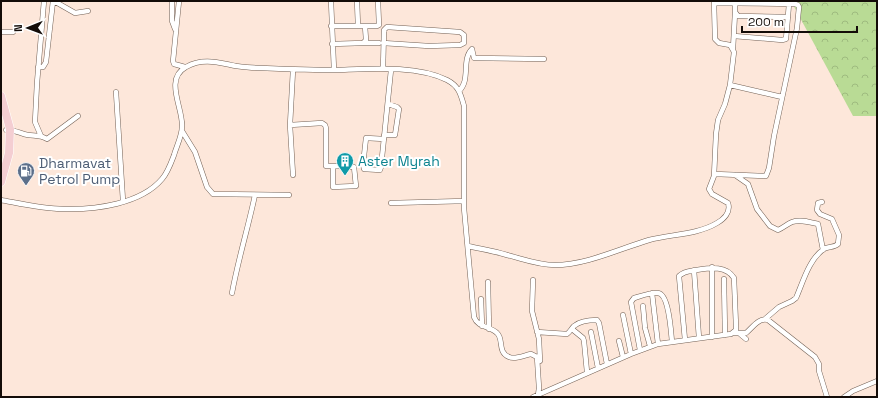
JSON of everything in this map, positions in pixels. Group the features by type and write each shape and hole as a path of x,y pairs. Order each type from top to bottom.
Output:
{"highway":[{"path":"1,97 8,130 8,148 1,182"},
{"path":"1,109 8,130"},
{"path":"1,173 8,148"}],"street":[{"path":"41,136 35,122 44,1"},
{"path":"38,67 43,67 46,62 53,1 75,13 88,11"},
{"path":"172,1 172,21 176,30"},
{"path":"179,1 173,63 185,67"},
{"path":"330,1 334,70"},
{"path":"357,1 358,26"},
{"path":"331,26 379,25 378,1"},
{"path":"714,176 715,174 766,176 769,168 797,28 798,5 714,2 715,38 719,43 730,45 733,49"},
{"path":"468,246 506,254 539,264 557,265 597,257 663,237 700,230 717,223 725,216 728,210 728,204 709,191 709,187 714,176 718,120 725,104 734,57 735,3"},
{"path":"734,36 784,40 787,36 789,4"},
{"path":"735,14 741,16 788,17"},
{"path":"364,43 366,40 366,26"},
{"path":"332,44 381,43 429,46 460,45 464,43 464,35 460,32 387,27 384,30 381,43 383,69"},
{"path":"1,32 14,32"},
{"path":"459,91 465,85 467,55 472,49 474,58 544,59"},
{"path":"1,200 32,206 64,209 95,207 142,196 163,179 168,170 182,131 182,123 177,102 176,83 179,74 185,67 202,62 212,61 250,68 293,70 383,69 430,74 447,80 457,86 464,106 464,202 474,317 482,326 495,331 500,336 500,346 508,357 514,358 540,354"},
{"path":"293,70 290,125 293,175"},
{"path":"388,104 399,109 395,135 384,137 366,138 364,168 380,170 384,137 388,104 391,70"},
{"path":"730,84 782,97"},
{"path":"116,92 123,201"},
{"path":"8,130 27,135 41,136 47,139 78,116"},
{"path":"290,125 322,123 325,125 326,166 333,166 354,167 356,186 333,186 333,166"},
{"path":"182,131 195,152 210,192 217,195 289,195"},
{"path":"735,175 748,184 757,209 770,226 778,230 784,228 790,223 798,221 818,224 823,250"},
{"path":"232,293 237,264 255,195"},
{"path":"391,203 464,202"},
{"path":"537,395 587,372 650,346 747,332 760,320 765,319 779,307 796,298 809,266 823,250 838,244 840,239 832,219 820,214 817,210 818,203 822,202"},
{"path":"712,267 712,337"},
{"path":"685,340 679,278 684,272 712,267 729,271 734,278 736,326 733,333"},
{"path":"694,270 699,338"},
{"path":"724,279 725,335"},
{"path":"533,280 532,311 539,339 540,354 537,395"},
{"path":"488,282 489,329"},
{"path":"640,350 632,300 634,298 652,293 658,293 663,295 665,298 672,342"},
{"path":"652,293 658,344"},
{"path":"481,299 482,326"},
{"path":"643,306 650,346"},
{"path":"622,315 631,354"},
{"path":"765,319 815,357 819,364 819,372 827,397"},
{"path":"537,332 567,334 580,322 592,320 598,321 607,364"},
{"path":"572,329 583,338 587,372"},
{"path":"591,332 598,368"},
{"path":"740,334 746,339"},
{"path":"619,341 623,357"},
{"path":"533,355 538,360 539,388 537,395"},
{"path":"844,397 853,391 877,381"}],"green space":[{"path":"791,1 877,1 877,116 853,116"}],"place":[{"name":"Aster Myrah","path":"345,176"},
{"name":"Dharmavat Petrol Pump","path":"26,186"}]}
